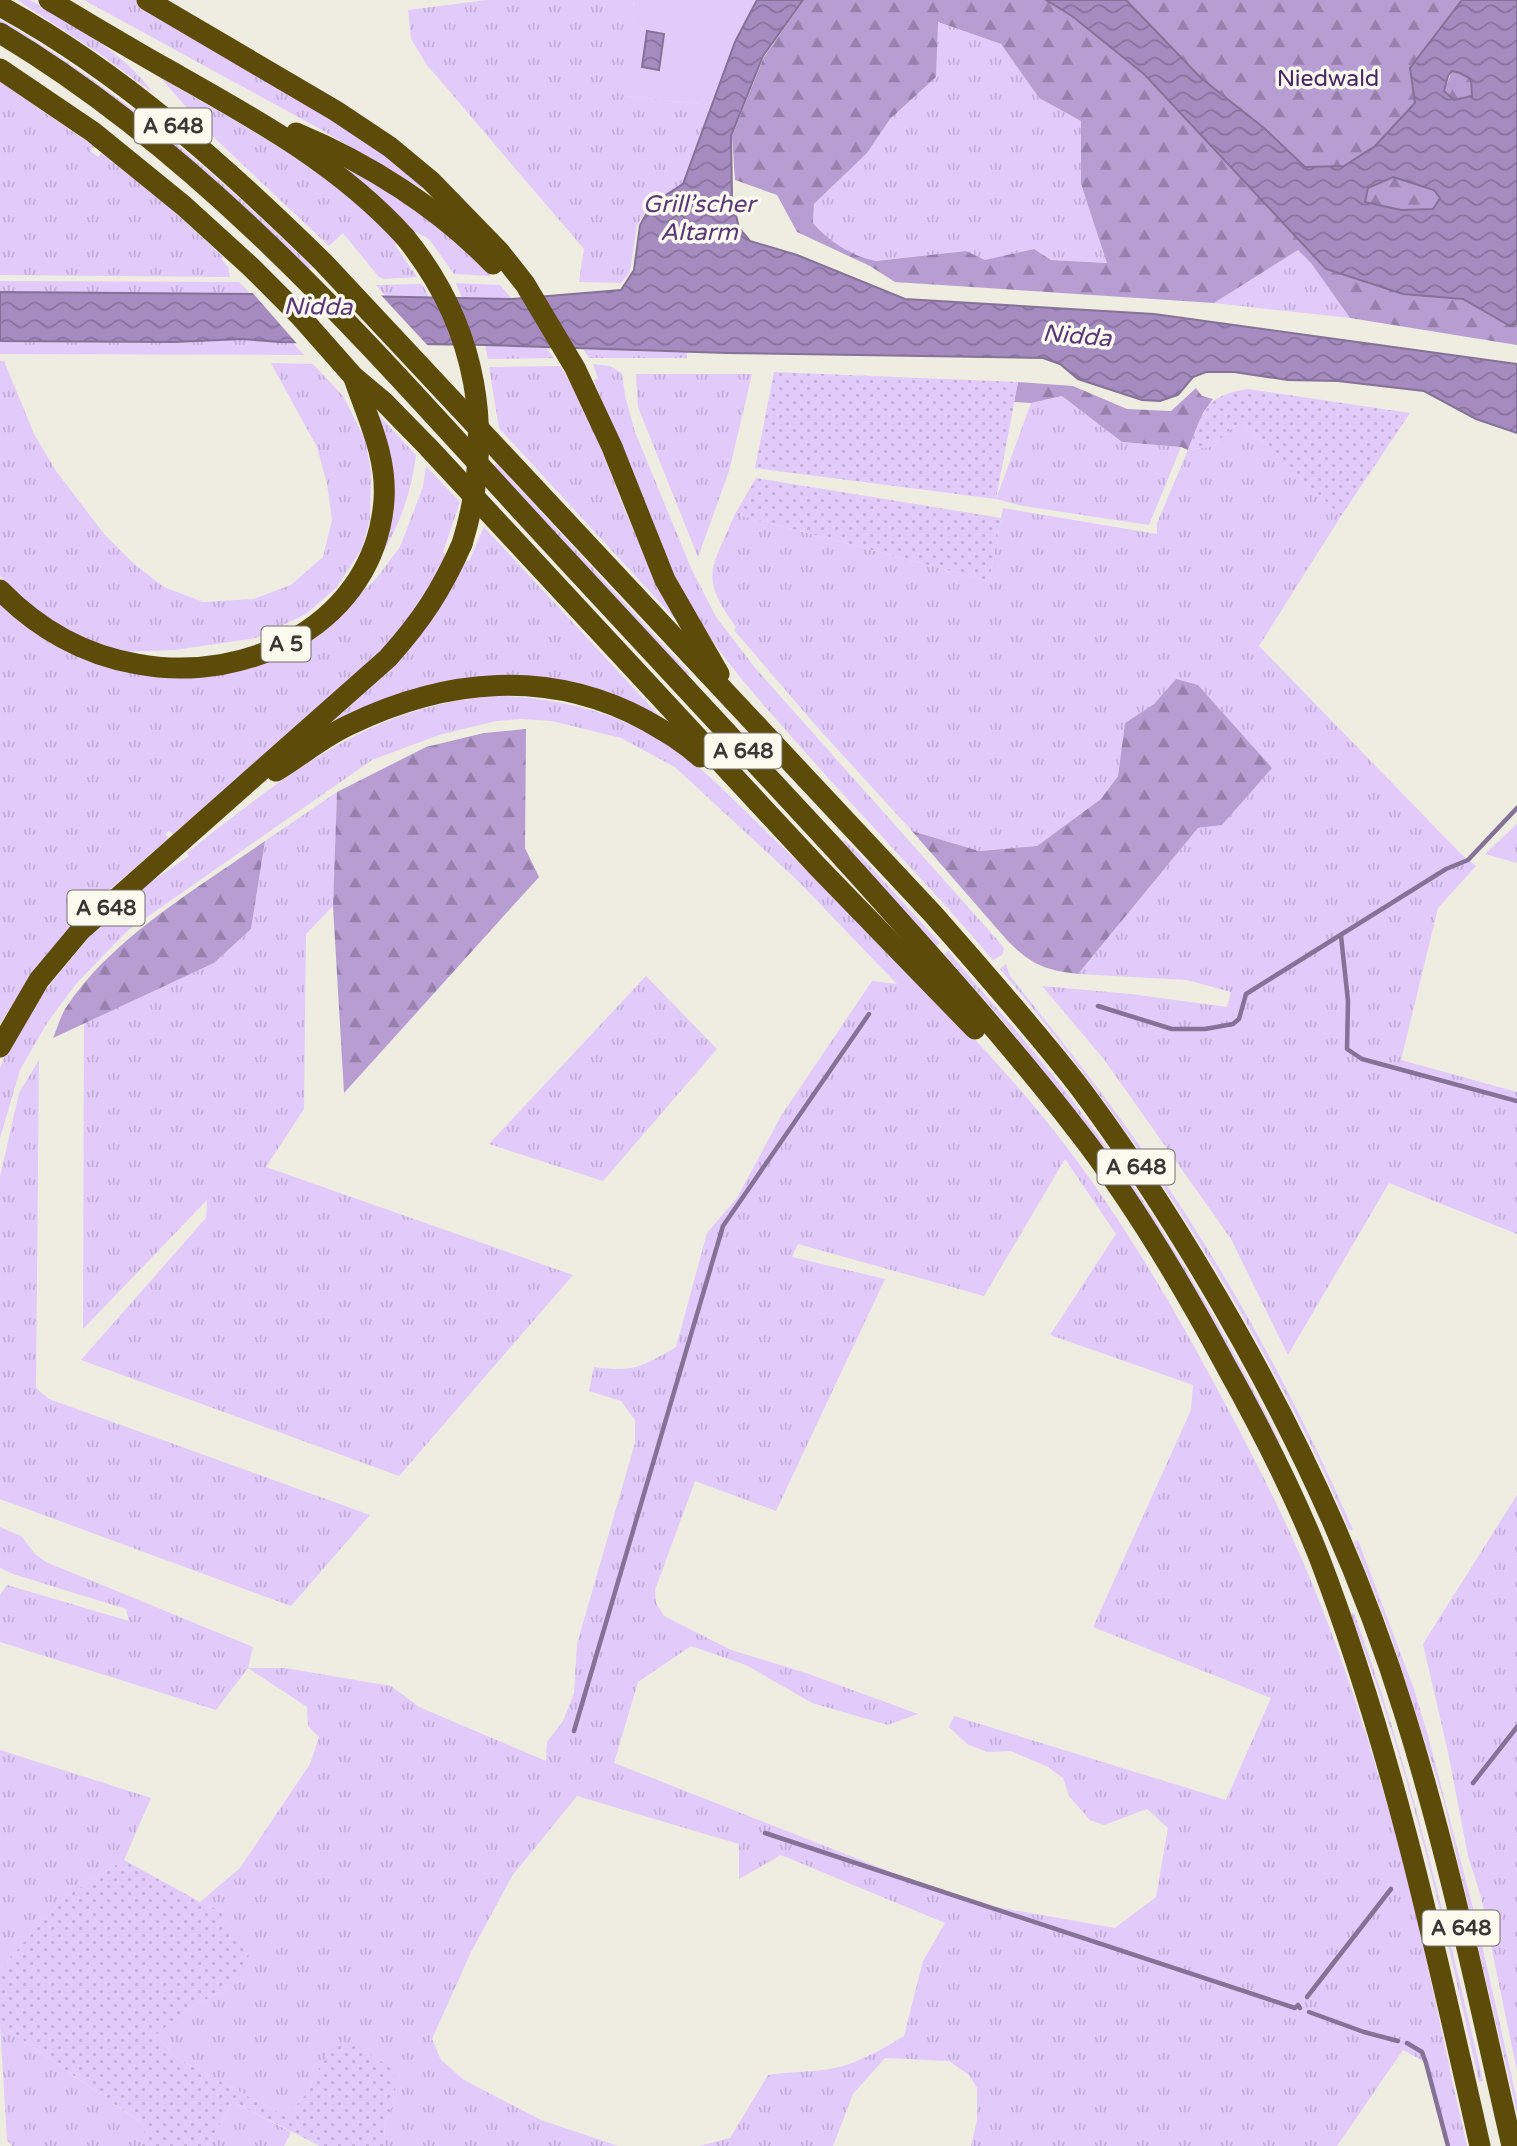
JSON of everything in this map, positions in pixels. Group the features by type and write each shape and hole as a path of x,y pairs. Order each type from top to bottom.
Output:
{"highway":[{"path":"49,0 316,158 383,212 421,256 441,289 467,353 475,391 480,453 474,502 462,544 447,578 429,608 388,658 238,792"},
{"path":"147,0 336,111 390,147 431,181 492,253 547,321 575,368 612,447 665,580 738,706"},
{"name":"A 648","path":"0,6 77,54 148,106 264,204 323,262 933,914 1077,1085 1155,1195 1227,1312 1283,1415 1357,1581 1405,1712 1441,1840 1512,2146"},
{"name":"A 648","path":"0,33 26,48 130,122 232,208 295,268 923,946 1078,1132 1136,1214 1193,1305 1276,1461 1318,1555 1382,1741 1413,1857 1480,2146"},
{"name":"A 648","path":"0,69 93,132 184,206 251,267 300,316 353,376 384,402 428,447 816,865 1013,1069 1078,1132"},
{"path":"237,109 316,141 360,165 433,211 492,253"},
{"name":"A 5","path":"0,590 32,619 55,635 110,658 137,664 166,668 225,663 273,650 300,637 324,620 360,577 380,526 384,500 381,451 353,376"},
{"name":"A 648","path":"0,1047 39,980 80,932 238,792 266,778 348,726 430,694 484,685 531,686 561,689 596,698 632,713 692,750 783,838 816,865"}],"green space":[{"path":"17,0 30,0 97,40 127,64 153,93 103,56"},
{"path":"84,0 136,0 374,142 428,192 313,125"},
{"path":"487,0 634,0 626,96 711,105 683,184 652,204 637,225 630,272 621,283 579,282 584,249 427,65 411,39 408,10"},
{"path":"634,0 757,0 735,42 711,105 625,96"},
{"path":"804,0 1045,0 1072,16 1144,74 1326,268 1403,294 1463,299 1510,326 1517,324 1517,345 1350,318 1311,263 1298,250 1214,303 895,282 870,266 797,232 777,195 735,180 732,136 764,57","holes":["938,22 1001,44 1039,98 1081,121 1081,184 1107,263 1051,260 1034,249 985,260 966,251 876,261 850,252 819,230 813,223 814,204 867,153 890,119 936,77"]},
{"name":"Niedwald","path":"1127,0 1462,0 1410,68 1415,103 1375,146 1344,166 1305,167 1264,128 1201,78"},
{"path":"0,19 84,74 164,134 240,199 313,268 306,268 0,24"},
{"path":"937,22 1001,44 1039,98 1081,121 1081,184 1108,263 1051,260 1034,249 985,261 966,251 876,261 841,247 813,223 814,204 867,153 890,119 936,77"},
{"path":"1452,71 1471,79 1473,96 1454,100 1444,91"},
{"path":"161,78 265,139 340,190 397,242 395,245 417,277 379,277 343,233 329,246 205,129"},
{"path":"0,82 94,146 90,151 98,157 102,153 172,209 223,257 221,259 228,267 230,277 0,275"},
{"path":"310,142 383,185 430,218 472,255 491,276 454,274 429,239 416,232 414,234"},
{"path":"1393,177 1435,190 1440,198 1433,209 1401,210 1365,202 1368,188"},
{"path":"1298,250 1311,263 1350,318 1214,303"},
{"path":"0,281 239,282 251,294 0,292"},
{"path":"456,283 500,285 512,299 462,298"},
{"path":"422,284 429,297 386,297 376,285"},
{"path":"242,339 292,342 304,355 0,354 0,341 174,342"},
{"path":"485,345 546,348 554,358 488,359"},
{"path":"583,349 687,351 687,358 589,358"},
{"path":"0,361 4,361 34,434 56,471 104,534 134,564 164,587 203,602 253,599 291,585 323,557 332,520 327,484 317,447 271,363 313,364 343,396 365,439 371,472 370,519 362,548 337,587 306,614 256,638 175,650 117,652 54,624 11,592 0,575"},
{"path":"593,364 610,366 622,373 635,432 691,568 716,617 756,669 1001,944 1004,949 1002,955 993,960 790,735 721,653 684,594 655,535 594,380 598,378"},
{"path":"560,366 589,419 639,543 687,632 499,428 489,367"},
{"path":"774,372 1018,382 996,499 755,468"},
{"path":"636,374 752,374 729,471 698,557 638,407"},
{"path":"1018,382 1073,386 1127,409 1171,411 1196,388 1202,396 1213,399 1203,413 1188,450 1181,447 1122,442 1062,396 1031,403 1014,402"},
{"path":"1248,389 1410,413 1341,516 1241,421 1210,447 1188,450 1202,415 1213,401"},
{"path":"1062,396 1122,442 1181,447 1149,525 1023,506 996,499 1031,403"},
{"path":"375,411 416,455 404,508 380,557"},
{"path":"1241,421 1341,516 1259,646 1461,854 1476,866 1438,908 1401,1060 1517,1092 1517,1234 1389,1183 1288,1355 1231,1239 1103,1058 1042,986 1227,1007 1231,992 1187,980 1078,974 1198,828 1222,825 1271,768 1176,679 1154,704 1125,723 1118,776 1101,799 1037,846 979,851 912,831 734,630 736,627 724,609 713,583 715,560 735,514 989,581 1003,508 1157,534 1157,523 1188,450 1210,447"},
{"path":"496,463 690,674 689,676 494,468"},
{"path":"426,466 460,502 443,552 446,555 428,592 386,648 173,834 169,831 165,834 169,838 108,891 38,964 0,1024 0,600 170,675 332,620 375,580 400,547 423,487"},
{"path":"756,478 1001,518 989,581 735,514"},
{"path":"484,527 666,723 519,679 323,730 386,673 421,633 451,587 464,560 469,561"},
{"path":"1176,679 1198,685 1272,768 1222,825 1198,828 1078,974 1055,970 1030,960 1006,939 912,831 979,851 1037,846 1101,799 1118,776 1125,723 1154,704"},
{"path":"502,696 550,701 597,712 663,741 698,766 924,987 1009,1077 1062,1141 1103,1197 1158,1284 1269,1488 1309,1576 1339,1653 1397,1840 1467,2146 1448,2146 1427,2063 1403,2050 1337,2146 971,2146 977,2120 977,2088 969,2075 949,2061 885,2058 853,2094 833,2146 699,2146 730,2138 768,2075 844,2066 875,2053 904,2036 923,1961 945,1923 781,1855 739,1879 739,1844 577,1796 512,1876 471,1952 432,2039 441,2060 464,2080 541,2120 618,2146 384,2146 385,2122 396,2098 321,2064 309,2090 287,2117 175,2057 156,2035 189,2008 224,1990 249,1954 224,1920 221,1911 200,1902 240,1868 310,1764 319,1737 308,1726 307,1707 248,1668 285,1668 391,1686 419,1707 546,1761 547,1742 563,1721 574,1693 577,1644 635,1443 635,1420 621,1401 589,1391 594,1367 619,1369 638,1366 676,1347 707,1233 737,1198 781,1116 872,981 897,984 798,881 675,767 621,738 552,721 496,721 439,735 372,760 127,931 76,984 47,1023 20,1070 0,1138 0,1069 5,1055 38,999 94,931 151,882 189,856 187,853 259,797 333,748 372,728 413,712 456,701","holes":["1065,1159 1116,1234 1050,1335 1193,1385 1191,1410 1093,1627 1271,1698 1226,1800 954,1716 949,1727 967,1744 987,1752 1011,1751 1048,1767 1063,1778 1069,1796 1090,1820 1104,1825 1147,1809 1168,1828 1156,1897 1115,1928 967,1902 614,1763 638,1682 691,1646 746,1665 812,1703 888,1725 918,1714 806,1673 731,1650 664,1616 656,1603 655,1590 695,1481 776,1511 885,1279 792,1257 798,1244 984,1296"]},
{"path":"526,729 525,848 539,877 344,1093 333,906 337,792 426,747 484,733"},
{"path":"337,792 333,906 306,934 304,1109 266,1167 573,1275 399,1476 81,1360 206,1218 207,1200 83,1329 84,1023 214,963 251,929 265,841"},
{"path":"1517,824 1517,863 1485,854"},
{"path":"845,840 940,943 936,946 842,842"},
{"path":"265,841 251,929 214,963 53,1038 65,1009 84,984 130,937 184,896"},
{"path":"948,951 1054,1077 1118,1163 1204,1300 1280,1442 1277,1444 1059,1091 1003,1021 944,954"},
{"path":"1006,964 1010,976 1134,1138 1208,1250 1286,1387 1353,1530 1349,1530 1296,1415 1215,1269 1114,1115 1000,969"},
{"path":"646,976 717,1049 603,1181 489,1144"},
{"path":"39,1060 36,1388 49,1399 370,1515 291,1606 0,1499 0,1177 19,1093"},
{"path":"1517,1495 1517,2071 1481,1897 1468,1856 1423,1644"},
{"path":"0,1527 21,1536 36,1555 46,1562 253,1647 248,1668 216,1710 0,1642 0,1595 7,1585 129,1621 126,1609 0,1568"},
{"path":"1358,1540 1414,1689 1428,1736 1478,1927 1517,2100 1517,2112 1443,1798 1388,1627 1354,1541"},
{"path":"1350,1613 1354,1613 1374,1671 1410,1787 1483,2081 1479,2082 1439,1904 1408,1786 1391,1728"},
{"path":"0,1750 151,1798 124,1860 64,1898 0,1969"},
{"path":"124,1860 221,1911 224,1920 250,1954 224,1990 189,2008 156,2035 175,2057 287,2117 309,2090 321,2064 338,2042 354,2044 394,2070 396,2098 385,2122 384,2146 320,2146 233,2102 207,2146 141,2146 146,2126 0,2024 0,1969 64,1898"},
{"path":"0,2024 147,2127 141,2146 12,2146 7,2140"},
{"path":"233,2102 291,2132 284,2146 207,2146"}],"water":[{"path":"757,0 803,0 763,56 731,136 732,198 739,228 750,241 797,255 905,299 1154,314 1517,364 1517,433 1476,419 1424,391 1338,381 1288,380 1234,372 1206,372 1193,377 1178,395 1160,401 1142,400 1078,379 1060,364 1043,358 727,353 242,339 174,342 0,341 0,292 512,299 621,290 634,270 640,225 652,204 683,184 735,42"},
{"path":"1046,0 1126,0 1201,78 1264,128 1305,167 1344,166 1375,146 1415,103 1410,68 1462,0 1517,0 1517,324 1510,326 1463,299 1403,294 1326,269 1144,74 1072,16","holes":["1452,71 1471,79 1472,96 1454,100 1444,91","1393,177 1434,190 1440,198 1433,209 1401,210 1365,202 1368,188"]},
{"path":"647,31 664,34 659,70 642,67"}],"pier":[{"path":"250,290 379,293 430,348 299,346"}],"waterway":[{"path":"1098,1006 1172,1029 1205,1029 1233,1024 1239,1019 1246,994 1446,869 1468,860 1517,808"},
{"path":"1341,936 1348,1001 1347,1049 1362,1059 1517,1101"},
{"path":"574,1731 723,1226 869,1014"},
{"path":"1473,1783 1517,1727"},
{"path":"765,1833 1295,2008 1298,2005 1300,2008"},
{"path":"1307,1997 1391,1889"},
{"path":"1309,2012 1398,2041"},
{"path":"1407,2043 1422,2052 1448,2146"}],"water label":[{"name":"Grill’scher Altarm","path":"699,218"},
{"name":"Nidda","path":"318,307"},
{"name":"Nidda","path":"1077,336"}]}
